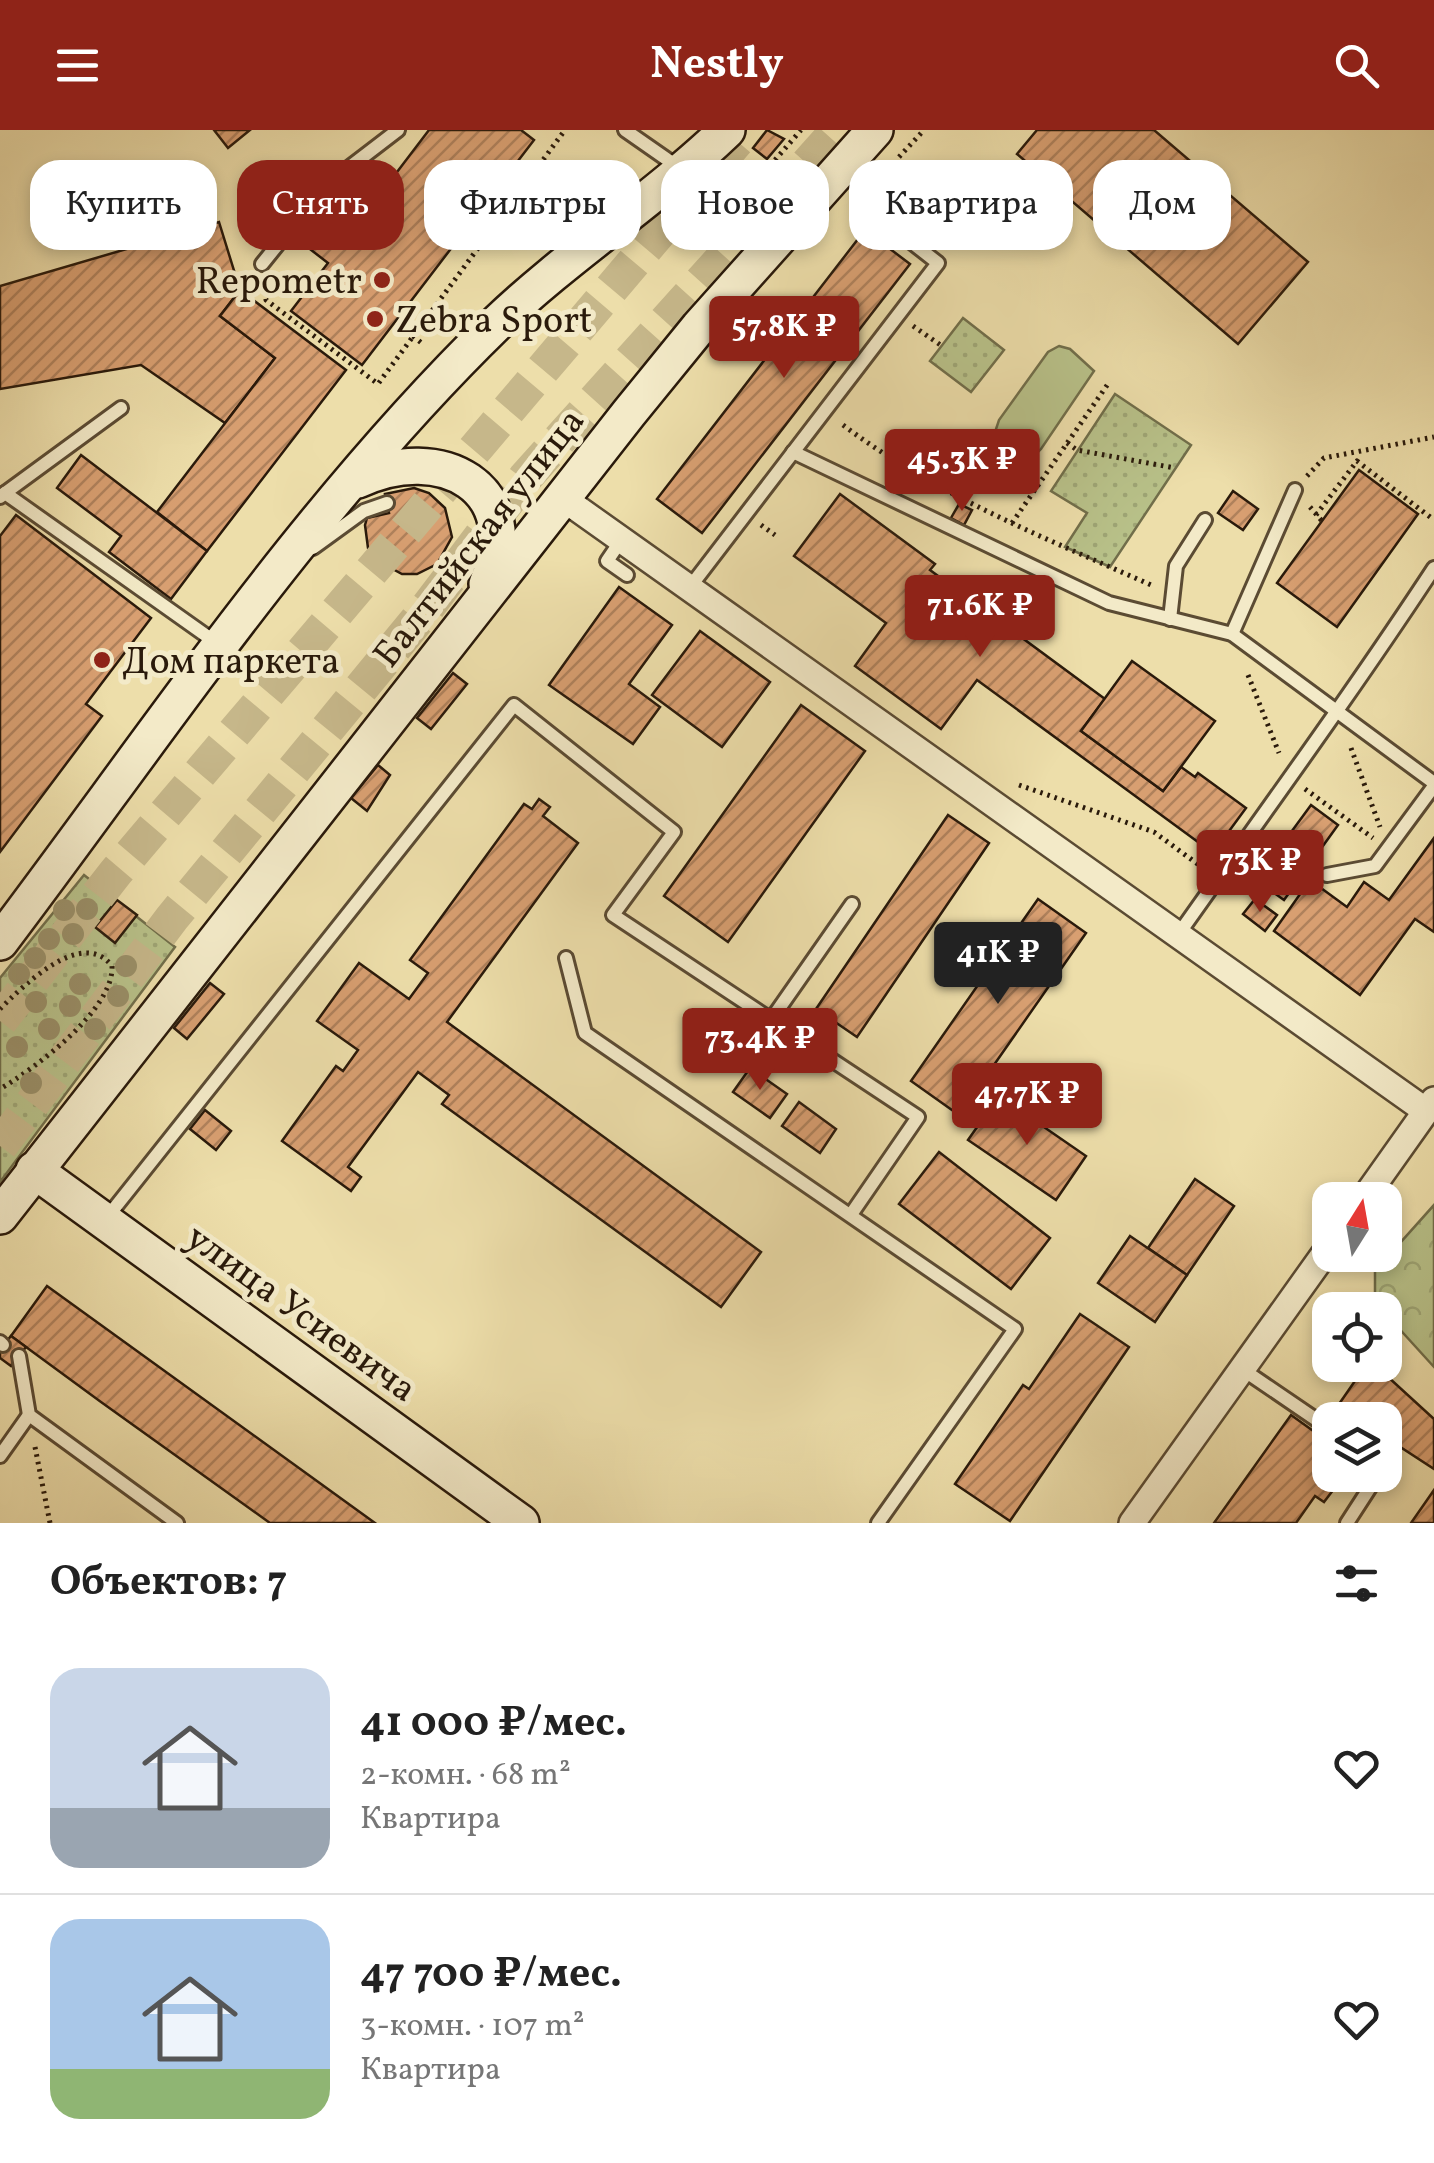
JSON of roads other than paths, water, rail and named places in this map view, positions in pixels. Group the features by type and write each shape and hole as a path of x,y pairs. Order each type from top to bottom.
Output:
{"street":[{"path":"696,160 727,130"},
{"name":"Балтийская улица","path":"0,1216 699,327 875,130"},
{"path":"0,942 348,484 497,323 661,190"},
{"path":"348,484 388,465 420,464 450,469 479,488 494,513 500,540 478,604"},
{"path":"564,499 1178,935 1430,1106 1376,1182"},
{"name":"улица Усиевича","path":"34,1170 521,1523"},
{"path":"1132,1523 1312,1271"}],"lane":[{"path":"262,264 325,186 398,130"},
{"path":"625,130 668,160"},
{"path":"690,588 938,263 921,250"},
{"path":"121,408 2,495 223,648"},
{"path":"793,452 1109,603 1232,634 1434,784 1375,866 1327,875"},
{"path":"1232,634 1295,490"},
{"path":"278,574 364,511 387,502"},
{"path":"1170,619 1176,566 1205,520"},
{"path":"622,538 607,561 628,575"},
{"path":"1178,935 1339,714 1434,568"},
{"path":"104,1221 514,705 674,832 613,915 918,1116 852,1214"},
{"path":"771,1020 852,904"},
{"path":"566,958 585,1033 1015,1329 878,1523"},
{"path":"19,1356 29,1415 177,1523"},
{"path":"1242,1369 1312,1417"},
{"path":"0,1456 29,1415"},
{"path":"1347,1523 1367,1492"}],"tunnel":[{"path":"0,1021 116,872 746,130"},
{"path":"0,1146 172,918 427,608 525,478 838,130"}],"place":[{"name":"Repometr","path":"382,280"},
{"name":"Zebra Sport","path":"375,319"},
{"name":"Дом паркета","path":"102,660"}]}
